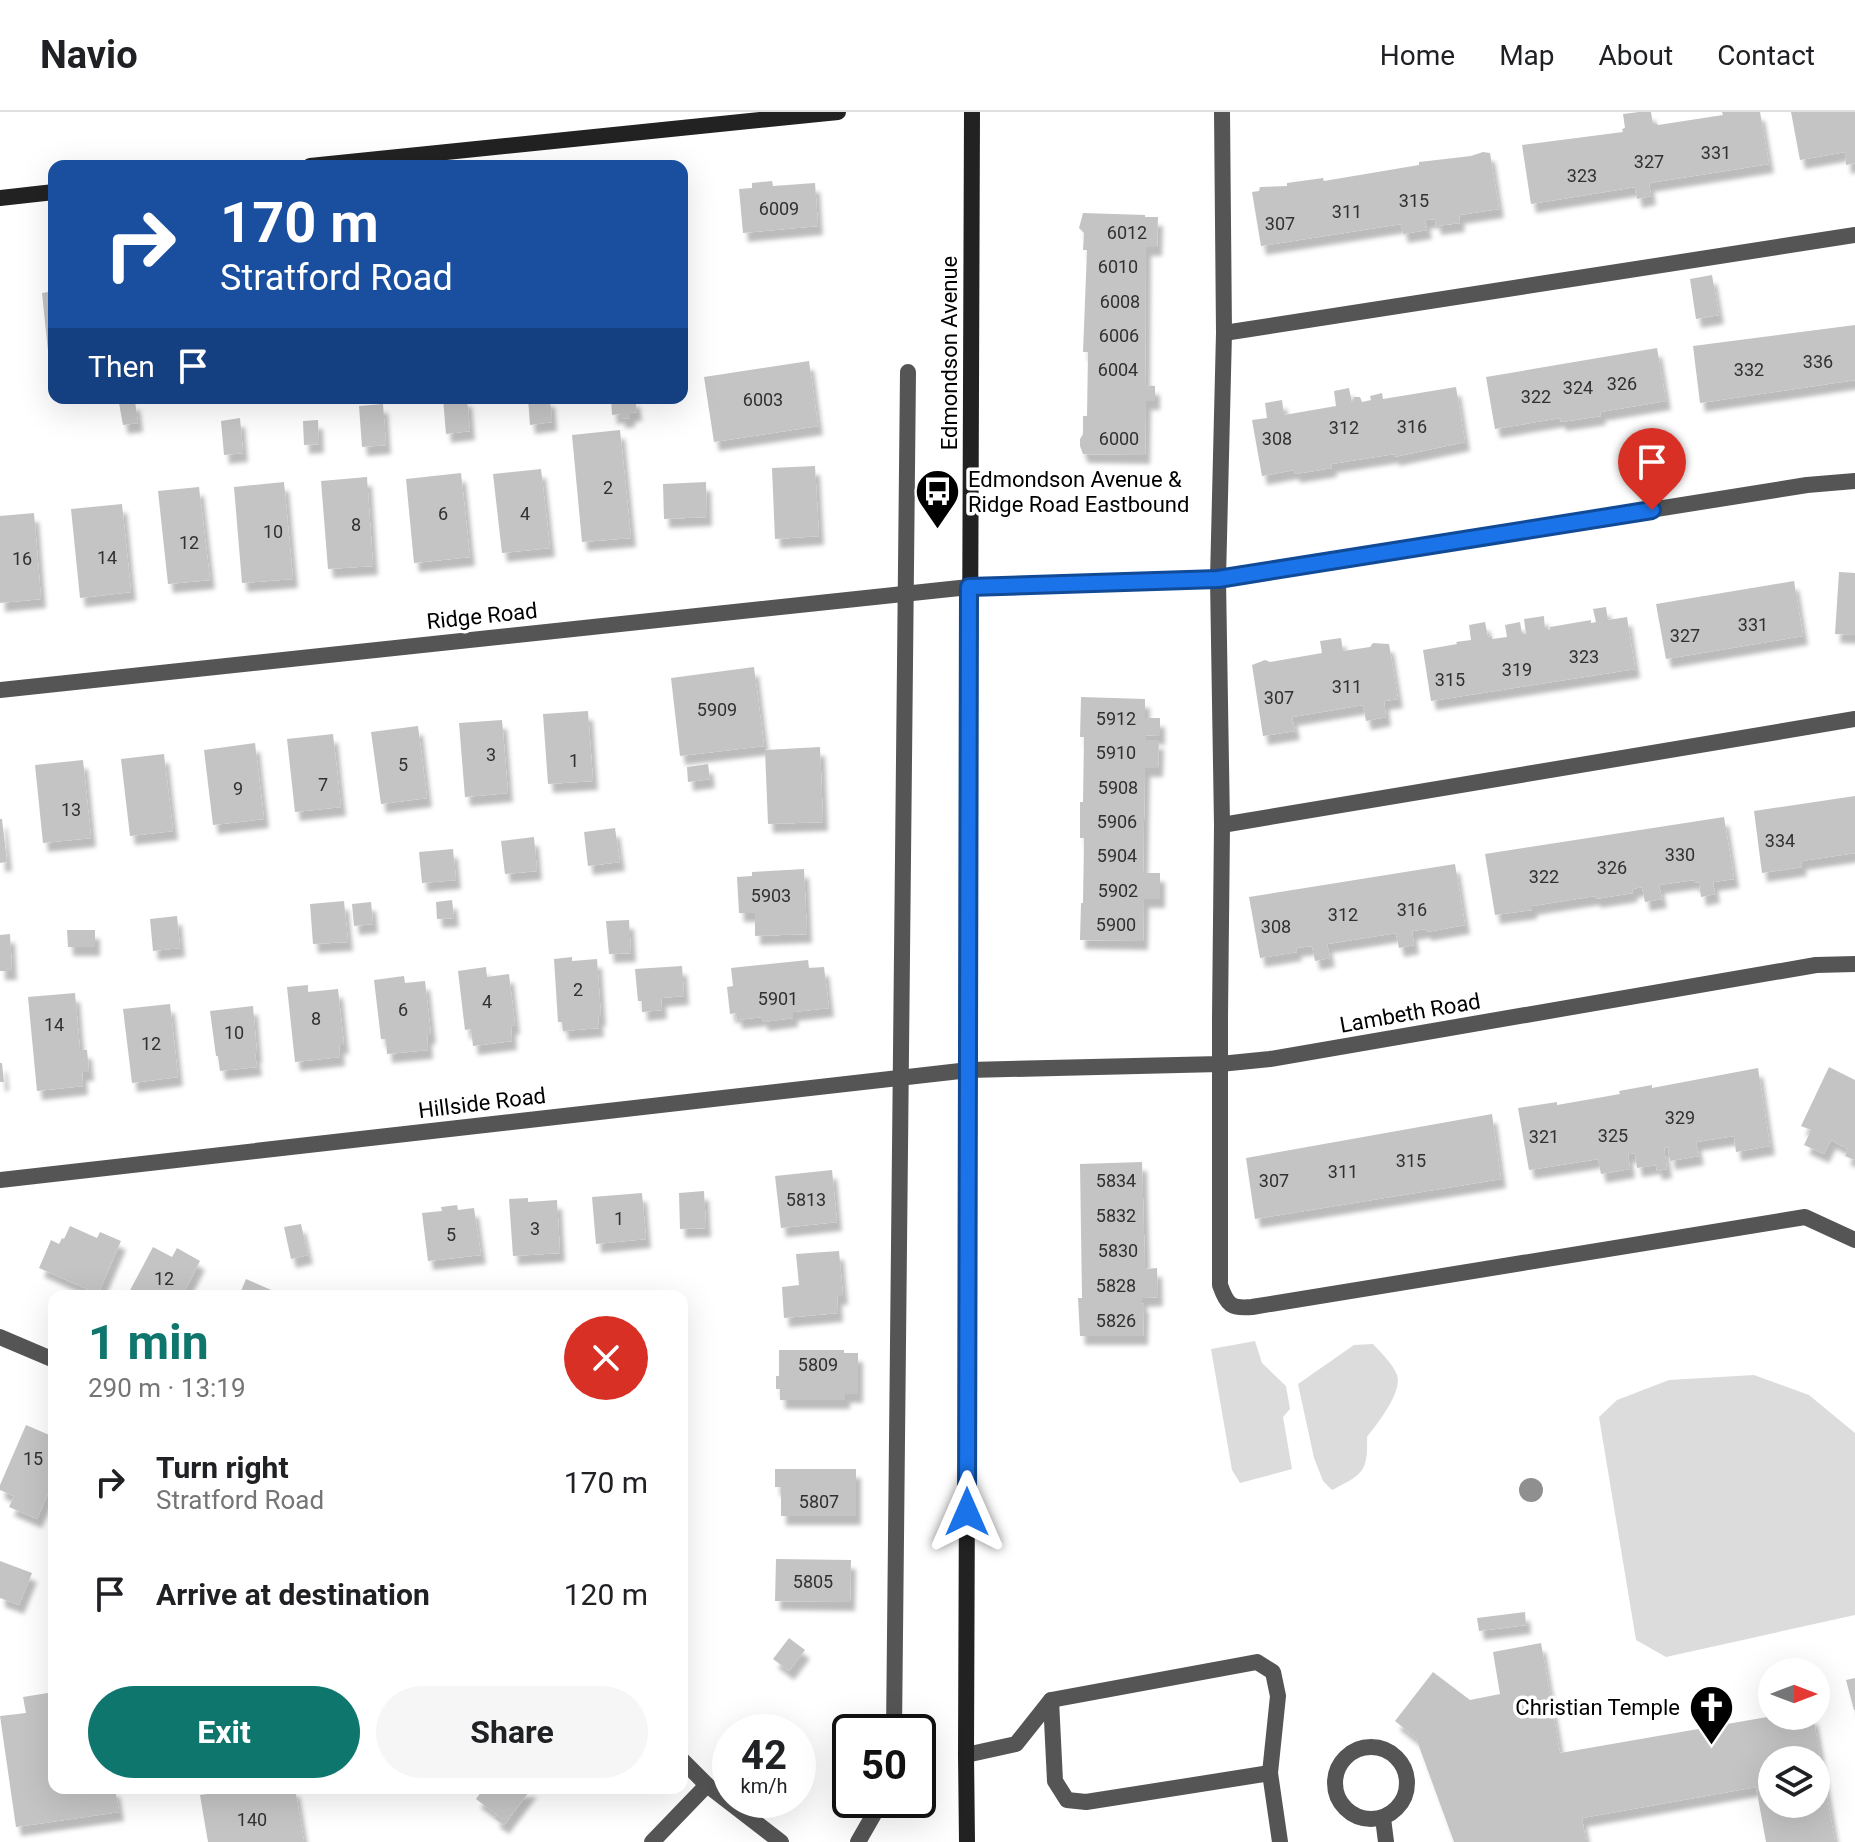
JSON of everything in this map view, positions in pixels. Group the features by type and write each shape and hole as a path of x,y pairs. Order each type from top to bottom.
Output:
{"main road":[{"path":"369,160 838,112"},
{"name":"Edmondson Avenue","path":"967,1842 972,112"},
{"path":"0,198 48,193"}],"street":[{"path":"1222,112 1224,333 1218,579 1222,825 1220,1285 1226,1301 1237,1308 1805,1217 1855,1240"},
{"path":"1224,333 1855,235"},
{"path":"894,1714 908,372"},
{"name":"Ridge Road","path":"0,690 969,587 1218,579 1807,485 1855,481"},
{"path":"1222,825 1855,719"},
{"name":"Lambeth Road","path":"969,1070 1220,1064 1270,1059 1816,965 1855,964"},
{"name":"Hillside Road","path":"0,1180 969,1070"},
{"path":"0,1337 48,1357"},
{"path":"966,1755 1016,1744 1051,1700 1257,1662 1273,1672 1278,1696 1270,1773 1280,1842"},
{"path":"1051,1700 1055,1781 1067,1800 1086,1802 1270,1773"},
{"path":"1370,1746 1381,1748 1392,1753 1406,1771 1406,1794 1393,1813 1383,1818 1371,1820 1358,1817 1340,1802 1335,1777 1339,1765 1357,1749 1370,1746"},
{"path":"688,1766 707,1785 781,1842"},
{"path":"652,1842 707,1785"},
{"path":"858,1842 872,1818"},
{"path":"1383,1818 1386,1842"}],"shaded area":[{"path":"1255,1341 1262,1363 1286,1386 1290,1409 1283,1417 1292,1469 1240,1483 1232,1470 1211,1349"},
{"path":"1373,1344 1397,1375 1396,1390 1388,1408 1367,1437 1362,1471 1332,1490 1323,1481 1314,1458 1298,1384 1354,1345"},
{"path":"1754,1375 1809,1395 1855,1433 1855,1615 1666,1657 1636,1640 1599,1417 1617,1400 1669,1380"}],"building":[{"path":"1651,112 1653,124 1658,125 1723,115 1722,112 1760,112 1769,164 1649,183 1651,196 1637,199 1635,187 1531,204 1522,145 1623,132 1623,114"},
{"path":"1791,112 1855,112 1855,163 1846,165 1845,152 1800,160"},
{"path":"1490,153 1499,209 1459,215 1460,223 1436,226 1435,219 1425,220 1427,230 1403,234 1401,224 1261,246 1252,192 1259,191 1260,187 1287,186 1287,183 1323,178 1324,181"},
{"path":"772,181 773,186 815,183 818,226 743,233 739,189 752,188 752,183"},
{"path":"1083,213 1158,217 1157,247 1146,247 1145,385 1155,386 1155,401 1146,401 1145,455 1083,454 1080,446 1083,416 1087,416 1088,352 1083,352 1087,250 1083,250 1084,233 1079,228"},
{"path":"1712,275 1719,315 1696,319 1690,279"},
{"path":"48,292 48,351 42,293"},
{"path":"1855,325 1855,380 1700,403 1693,346"},
{"path":"1657,348 1666,401 1600,412 1601,416 1561,422 1560,418 1495,429 1486,377"},
{"path":"809,361 818,426 714,442 704,377"},
{"path":"1456,387 1465,442 1394,457 1394,454 1331,464 1332,468 1262,476 1252,420 1267,418 1265,403 1282,400 1284,415 1336,406 1334,391 1349,388 1354,403 1354,397 1360,397 1362,402 1382,393 1383,399"},
{"path":"119,404 135,404 138,423 123,425"},
{"path":"383,404 386,445 362,447 359,406"},
{"path":"444,404 468,404 470,431 446,434"},
{"path":"528,404 550,404 552,422 530,425"},
{"path":"611,404 636,404 637,412 630,413 630,418 620,419 620,414 612,415"},
{"path":"240,418 243,453 224,455 221,421"},
{"path":"318,420 319,444 304,445 303,421"},
{"path":"620,430 631,538 582,542 572,435"},
{"path":"815,466 819,536 775,539 772,468"},
{"path":"541,469 550,548 502,553 493,474"},
{"path":"461,473 470,557 414,563 406,479"},
{"path":"367,477 373,566 328,569 321,481"},
{"path":"284,482 293,579 242,583 234,487"},
{"path":"706,482 707,517 664,519 663,484"},
{"path":"199,487 210,580 168,584 158,491"},
{"path":"122,504 131,592 80,598 71,509"},
{"path":"34,513 41,599 0,603 0,516"},
{"path":"1839,572 1855,573 1855,635 1835,634"},
{"path":"1794,581 1803,636 1666,659 1656,604"},
{"path":"1606,607 1608,620 1627,617 1635,669 1431,701 1423,650 1471,640 1469,625 1485,622 1488,637 1492,636 1492,639 1507,637 1505,625 1520,622 1522,634 1526,634 1524,619 1544,616 1545,630 1591,620 1591,623 1596,622 1593,609"},
{"path":"1341,638 1343,651 1370,647 1373,643 1389,644 1398,699 1384,701 1386,717 1366,721 1363,705 1292,717 1295,731 1263,736 1252,665 1265,660 1270,662 1322,653 1320,641"},
{"path":"754,667 764,746 680,756 671,678"},
{"path":"1081,697 1145,699 1145,718 1160,718 1160,736 1146,735 1146,740 1159,740 1158,768 1145,768 1143,873 1160,873 1160,899 1144,899 1143,941 1080,940 1084,838 1080,838 1084,737 1080,737"},
{"path":"588,711 593,781 548,784 543,714"},
{"path":"502,720 508,793 465,797 459,723"},
{"path":"418,726 427,798 381,804 371,732"},
{"path":"333,734 341,807 295,812 287,739"},
{"path":"255,743 264,819 213,825 204,750"},
{"path":"820,747 823,822 768,824 765,750"},
{"path":"164,754 173,831 130,836 121,759"},
{"path":"83,760 91,838 43,843 35,765"},
{"path":"708,764 710,779 688,782 687,767"},
{"path":"1855,796 1855,853 1801,861 1802,867 1762,873 1754,811"},
{"path":"1724,817 1734,879 1713,882 1715,894 1701,897 1699,882 1694,883 1694,880 1659,885 1662,899 1645,902 1642,887 1632,889 1633,893 1532,906 1532,910 1495,915 1485,854"},
{"path":"0,819 7,862 0,863"},
{"path":"615,828 620,862 588,866 584,832"},
{"path":"534,837 537,871 505,874 501,841"},
{"path":"453,849 456,880 422,883 419,852"},
{"path":"1455,864 1465,925 1426,932 1426,929 1412,931 1414,945 1399,948 1396,933 1327,944 1330,958 1315,961 1312,946 1296,948 1297,952 1260,958 1249,897"},
{"path":"804,869 807,934 755,936 755,913 739,913 737,877 752,876 752,872"},
{"path":"452,900 454,918 437,919 436,902"},
{"path":"344,901 348,942 313,944 310,904"},
{"path":"371,902 373,924 354,926 352,904"},
{"path":"177,916 180,948 153,951 150,919"},
{"path":"629,920 631,953 609,954 606,921"},
{"path":"67,930 95,930 95,947 68,947"},
{"path":"10,934 12,971 0,971 0,935"},
{"path":"572,957 572,961 597,959 599,1028 563,1031 562,1022 558,1022 554,959"},
{"path":"808,960 809,968 824,967 829,1008 793,1012 793,1018 763,1022 762,1017 737,1020 736,1013 730,1014 727,987 733,986 731,968"},
{"path":"682,966 684,996 661,998 662,1010 642,1012 635,969"},
{"path":"486,967 487,977 509,974 515,1025 511,1026 512,1041 473,1046 471,1029 465,1030 458,971"},
{"path":"404,976 405,983 425,981 431,1035 427,1035 428,1050 387,1054 386,1039 381,1039 374,980"},
{"path":"308,985 308,992 338,989 344,1045 339,1045 340,1057 295,1062 287,987"},
{"path":"75,993 80,1050 87,1050 89,1072 82,1072 83,1086 37,1091 28,997"},
{"path":"170,1004 178,1077 132,1083 123,1009"},
{"path":"253,1006 257,1067 220,1071 210,1011"},
{"path":"2,1063 4,1082 0,1082"},
{"path":"1829,1067 1855,1080 1855,1160 1845,1156 1848,1149 1831,1140 1824,1154 1804,1145 1811,1130 1801,1126"},
{"path":"1758,1068 1770,1146 1736,1152 1734,1136 1696,1142 1699,1156 1670,1161 1668,1147 1664,1148 1667,1169 1657,1171 1656,1165 1637,1168 1635,1153 1628,1154 1630,1169 1601,1174 1598,1159 1529,1170 1518,1108 1557,1102 1557,1105 1620,1094 1619,1091 1652,1085 1652,1088"},
{"path":"1492,1114 1501,1179 1255,1219 1246,1158"},
{"path":"1142,1162 1145,1269 1157,1268 1158,1297 1142,1298 1143,1336 1080,1336 1080,1164"},
{"path":"832,1170 837,1222 781,1228 775,1176"},
{"path":"704,1191 706,1228 680,1229 679,1193"},
{"path":"642,1193 646,1239 596,1244 592,1197"},
{"path":"528,1198 528,1202 557,1200 560,1253 513,1256 509,1199"},
{"path":"457,1205 458,1210 474,1208 481,1255 428,1261 422,1213 442,1211 441,1207"},
{"path":"301,1224 308,1255 291,1259 284,1227"},
{"path":"70,1226 97,1238 100,1232 121,1241 100,1290 89,1290 39,1268 51,1240 59,1244"},
{"path":"153,1247 172,1257 177,1248 200,1261 185,1290 130,1290"},
{"path":"839,1251 843,1296 837,1296 838,1313 784,1318 782,1287 799,1285 796,1254"},
{"path":"246,1279 271,1290 241,1290"},
{"path":"779,1350 844,1350 844,1353 858,1353 858,1394 845,1394 845,1400 780,1400 780,1389 776,1389"},
{"path":"26,1425 48,1434 48,1494 37,1519 9,1507 14,1496 0,1490"},
{"path":"775,1469 856,1469 856,1516 781,1516 781,1487 775,1487"},
{"path":"776,1559 851,1560 850,1602 775,1601"},
{"path":"0,1561 32,1573 19,1605 0,1598"},
{"path":"1525,1612 1526,1625 1479,1631 1477,1618"},
{"path":"789,1638 805,1650 789,1671 773,1659"},
{"name":"Christian Temple","path":"1541,1643 1560,1753 1758,1719 1758,1730 1815,1730 1818,1746 1758,1746 1758,1798 1756,1787 1582,1818 1586,1842 1454,1842 1416,1738 1395,1721 1433,1672 1470,1700 1500,1694 1493,1652"},
{"path":"1855,1678 1855,1710 1854,1710 1846,1680"},
{"path":"48,1693 48,1794 116,1794 119,1812 16,1827 0,1716 26,1713 23,1697"},
{"path":"296,1794 304,1842 208,1842 200,1795"},
{"path":"480,1794 527,1794 504,1825 494,1818 497,1815 476,1799"},
{"name":"Christian Temple","path":"1830,1813 1835,1842 1766,1842 1762,1818 1830,1818"}],"place":[{"name":"Edmondson Avenue & Ridge Road Eastbound","path":"937,531"},
{"name":"Christian Temple","path":"1711,1746"}],"route":[{"path":"967,1512 969,587 1218,579 1652,510"}]}
